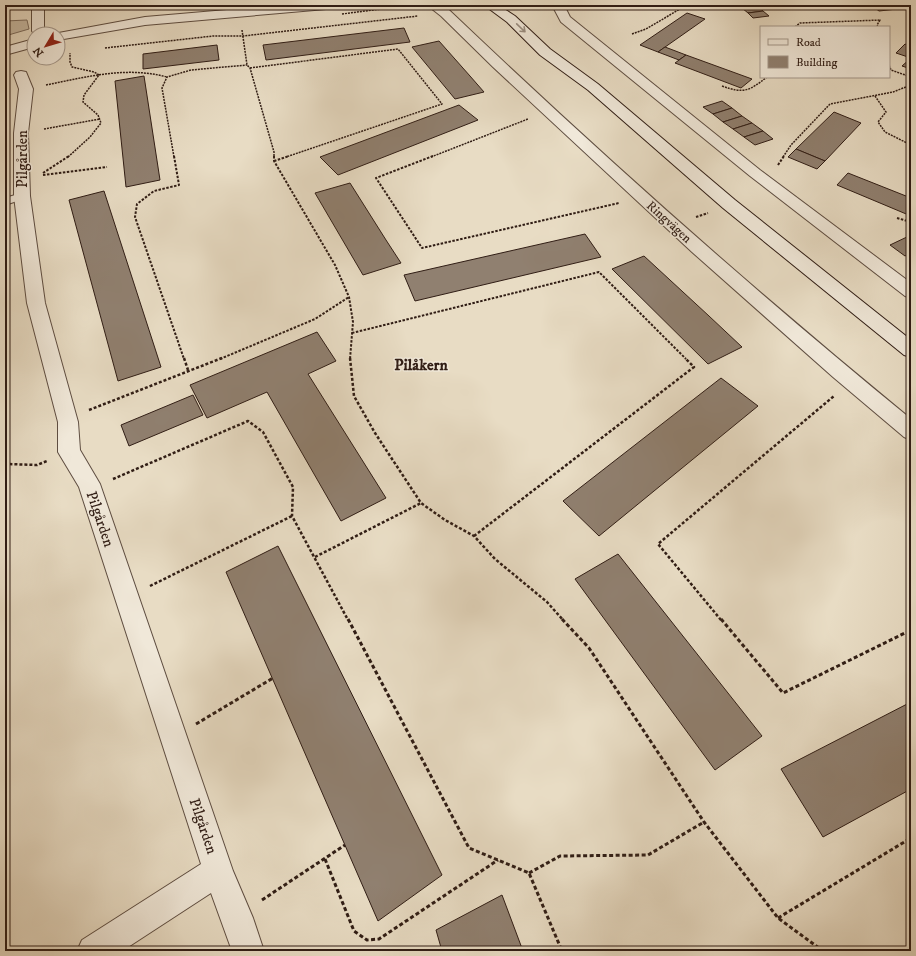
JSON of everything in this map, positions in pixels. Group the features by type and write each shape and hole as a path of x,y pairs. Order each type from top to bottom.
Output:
{"street":[{"path":"38,5 38,26"},
{"path":"66,35 145,21 326,5"},
{"path":"490,5 511,19 545,52 593,86 682,166 911,350"},
{"path":"558,5 565,19 674,108 755,173 911,292"},
{"name":"Ringvägen","path":"439,9 642,198 911,432"},
{"path":"5,51 26,45"},
{"path":"567,54 593,86"},
{"name":"Pilgården","path":"23,82 21,133 14,199 36,303 68,422 69,452 88,484 218,871 237,918 248,951"},
{"path":"93,951 218,871"}],"path":[{"path":"632,34 646,29 680,9 700,5"},
{"path":"102,49 213,36 243,36 439,9"},
{"path":"796,26 800,23 880,20 878,26"},
{"path":"241,24 247,65 250,68 274,152 274,161 335,265 348,297 353,322 350,358 354,396 375,433 421,503 445,520 474,536 495,559 547,602 589,648 704,822 778,918 823,951"},
{"path":"250,68 398,49 442,104 274,161"},
{"path":"66,53 70,52 70,62 72,67 94,72 99,75"},
{"path":"23,82 130,71 158,73 167,77 191,70 247,65"},
{"path":"890,70 911,77"},
{"path":"99,75 84,95 83,102 98,115 101,123 89,139 56,166 37,176 107,167"},
{"path":"167,77 162,88 179,185 154,191 148,195 137,204 135,217 188,370"},
{"path":"722,86 740,92 749,91 766,78"},
{"path":"778,165 791,145 830,104 893,92 911,85"},
{"path":"875,96 886,112 878,122 885,132 911,145"},
{"path":"548,111 376,178 422,248 642,198"},
{"path":"21,133 100,119"},
{"path":"897,218 911,222"},
{"path":"352,333 599,272 694,367 474,536"},
{"path":"68,422 88,410 270,339 315,319 348,297"},
{"path":"853,383 832,397 658,544 783,693 911,630"},
{"path":"88,484 115,479 248,421 263,432 293,488 292,516 469,848 529,873 562,951"},
{"path":"5,466 8,464 38,465 69,452"},
{"path":"315,557 421,503"},
{"path":"126,596 154,585 292,516"},
{"path":"173,736 204,720 273,678"},
{"path":"529,873 560,856 648,855 704,822"},
{"path":"778,918 911,838"},
{"path":"237,918 268,895 345,845"},
{"path":"325,859 354,931 367,940 379,939 498,860"}],"shaded area":[{"path":"27,20 28,26 26,26 26,30 5,36 5,21"}],"building":[{"path":"49,5 75,5 49,8"},
{"path":"871,5 891,5 897,9 879,11"},
{"path":"758,6 763,11 748,13 742,8"},
{"path":"763,11 769,16 753,18 748,13"},
{"path":"687,13 705,19 658,52 640,45"},
{"path":"404,28 410,42 266,60 263,45"},
{"path":"439,41 484,92 455,99 412,47"},
{"path":"905,44 911,46 911,58 896,53"},
{"path":"217,45 219,60 143,69 143,54"},
{"path":"665,47 686,55 679,60 658,52"},
{"path":"686,55 752,79 741,88 675,63"},
{"path":"911,58 911,69 902,66"},
{"path":"144,76 160,180 126,187 115,81"},
{"path":"722,101 732,108 713,114 703,107"},
{"path":"459,105 478,120 338,175 320,157"},
{"path":"732,108 742,116 723,122 713,114"},
{"path":"834,112 861,123 825,161 796,149"},
{"path":"742,116 752,123 733,129 723,122"},
{"path":"752,123 763,131 744,137 733,129"},
{"path":"763,131 773,139 755,145 744,137"},
{"path":"796,149 825,161 817,169 788,157"},
{"path":"848,173 911,198 911,216 837,185"},
{"path":"350,183 401,263 363,275 315,193"},
{"path":"104,191 161,367 118,381 69,200"},
{"path":"585,234 601,257 415,301 404,275"},
{"path":"909,236 911,237 911,253 905,256 890,245"},
{"path":"644,256 742,347 708,364 612,269"},
{"path":"317,332 336,361 308,374 386,498 341,521 267,392 207,418 190,385"},
{"path":"721,378 758,406 599,536 563,501"},
{"path":"193,395 203,415 129,446 121,425"},
{"path":"278,546 442,875 378,921 226,572"},
{"path":"618,554 762,736 715,770 575,579"},
{"path":"911,702 911,789 823,837 781,769"},
{"path":"502,895 523,951 442,951 436,930"}],"district":[{"name":"Pilåkern","path":"421,365"}]}
